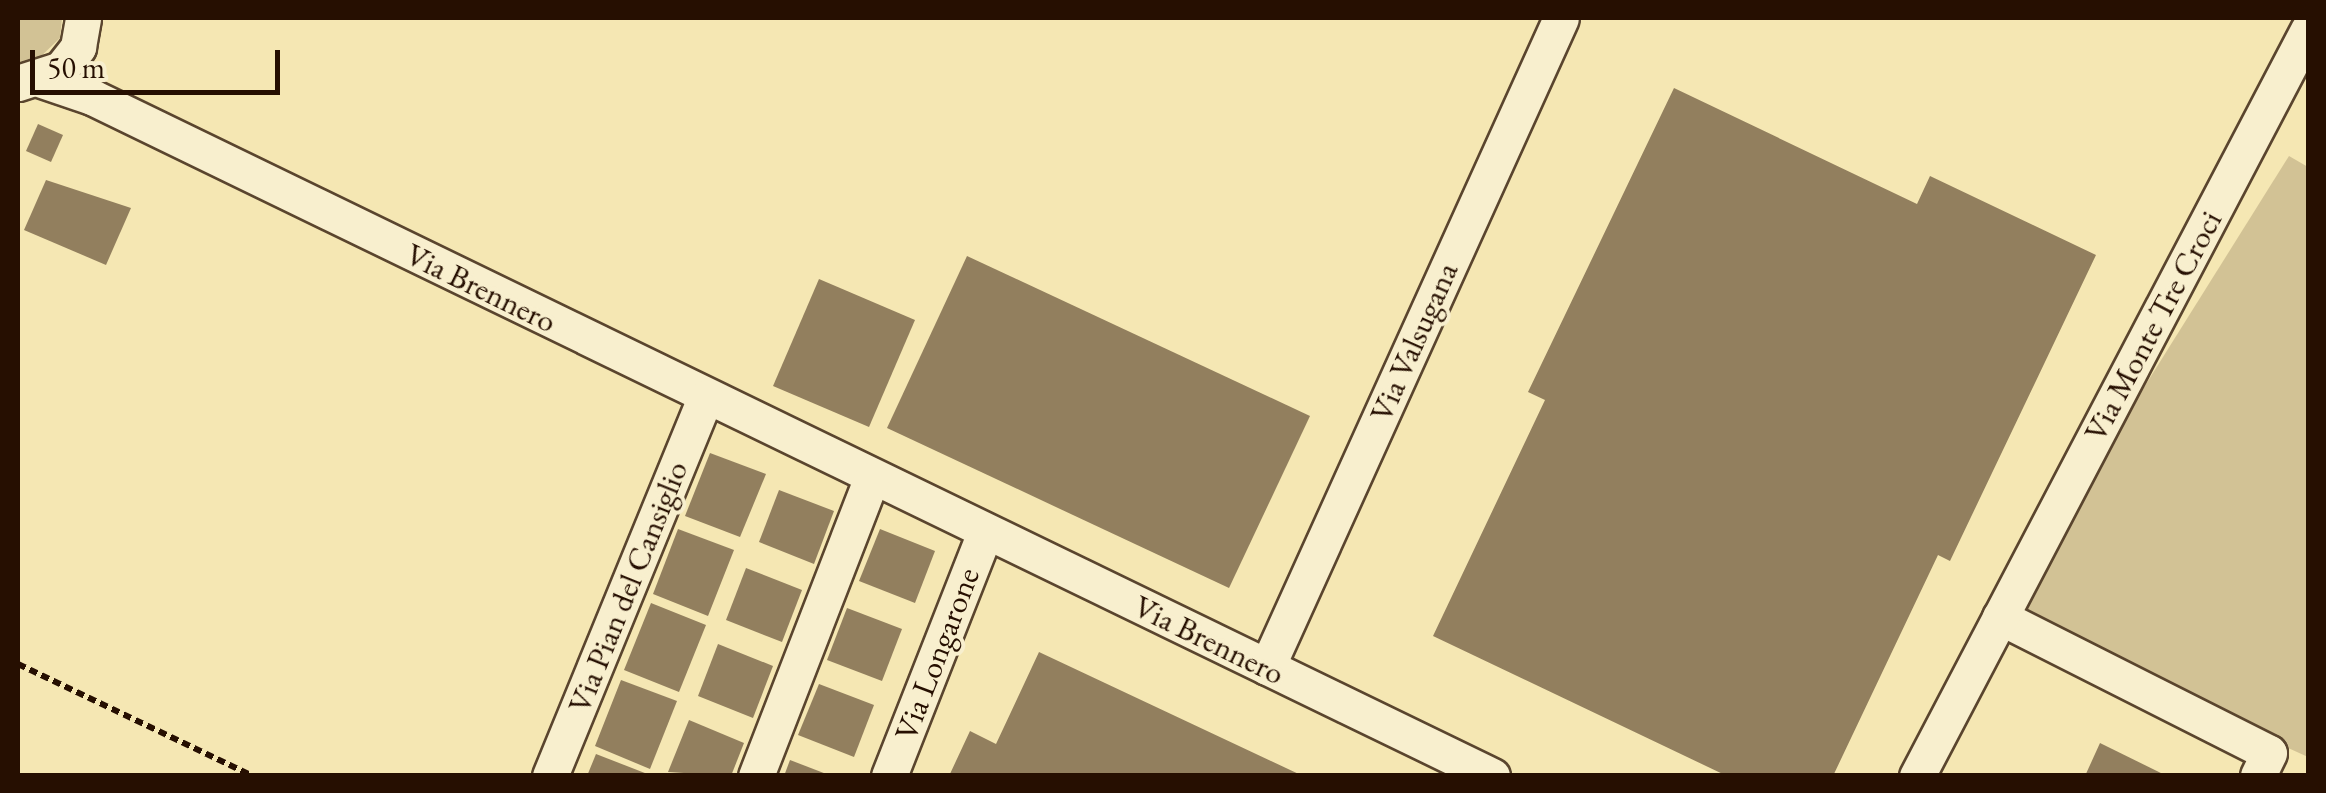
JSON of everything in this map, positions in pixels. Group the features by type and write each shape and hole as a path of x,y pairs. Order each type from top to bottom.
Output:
{"street":[{"name":"Via Valsugana","path":"1267,668 1561,18"},
{"path":"30,82 78,47 83,21"},
{"path":"83,21 92,97"},
{"name":"Via Monte Tre Croci","path":"1917,776 2308,33"},
{"name":"Via Brennero","path":"30,82 92,97 871,479 1492,776"},
{"name":"Via Pian del Cansiglio","path":"550,776 705,398"},
{"path":"756,776 871,479"},
{"name":"Via Longarone","path":"889,776 985,532"},
{"path":"2000,617 2269,753 2258,776"}],"path":[{"path":"18,664 252,776"}],"shaded area":[{"path":"18,18 62,18 60,38 35,62 18,64"},
{"path":"2289,156 2308,167 2308,757 2000,617"}],"building":[{"path":"1674,88 1917,204 1930,176 2096,255 1950,561 1938,555 1833,776 1727,776 1433,636 1545,400 1528,392"},
{"path":"38,124 63,135 51,162 26,151"},
{"path":"46,180 131,208 106,265 24,230"},
{"path":"967,256 1310,416 1229,588 887,428"},
{"path":"819,279 915,320 869,427 773,386"},
{"path":"710,453 766,474 740,537 685,516"},
{"path":"779,490 834,511 814,564 759,542"},
{"path":"678,529 734,550 708,616 653,594"},
{"path":"880,529 935,551 915,603 859,581"},
{"path":"746,568 802,590 782,642 726,620"},
{"path":"651,603 706,625 679,692 624,670"},
{"path":"847,608 902,629 882,681 827,660"},
{"path":"718,644 773,666 753,718 698,696"},
{"path":"1039,652 1303,776 949,776 970,731 996,744"},
{"path":"621,680 677,701 650,769 595,746"},
{"path":"819,684 874,705 854,757 798,735"},
{"path":"689,720 744,743 731,776 668,772"},
{"path":"2100,743 2167,776 2085,776"},
{"path":"596,754 650,775 650,776 587,776"},
{"path":"790,760 829,775 829,776 784,776"}]}
